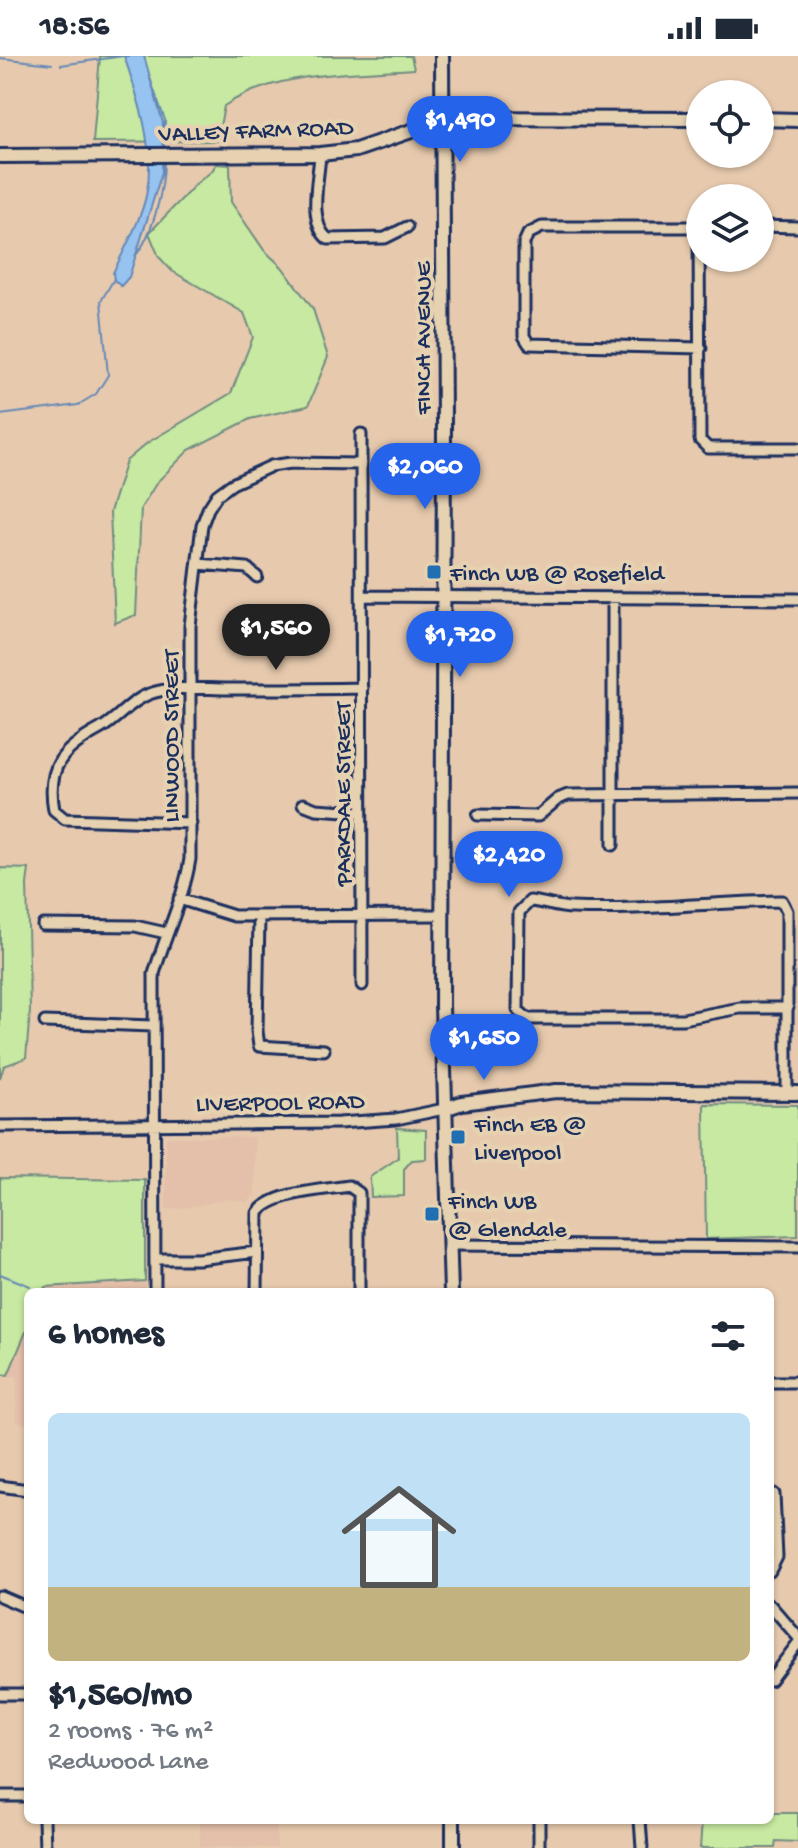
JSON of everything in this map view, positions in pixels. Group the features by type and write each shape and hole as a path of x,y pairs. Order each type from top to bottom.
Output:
{"main road":[{"name":"FINCH AVENUE","path":"442,56 442,915 444,1109 451,1288"},
{"name":"VALLEY FARM ROAD","path":"0,156 320,154 356,150 458,118 686,119"},
{"path":"774,119 798,120"},
{"name":"LIVERPOOL ROAD","path":"444,1109 462,1103 556,1091 792,1093"},
{"path":"453,1824 453,1848"}],"street":[{"path":"320,154 316,218 320,233 328,239 385,238 407,227"},
{"path":"774,226 798,227"},
{"path":"686,227 542,227 528,234 524,243 524,336 529,344 542,345 701,348"},
{"path":"700,272 700,440 708,448 798,448"},
{"name":"PARKDALE STREET","path":"361,434 362,985"},
{"name":"LINWOOD STREET","path":"155,1288 154,974 190,859 190,626 202,525 217,495 232,484 271,466 291,463 360,464"},
{"path":"198,564 247,568 257,577"},
{"path":"362,596 798,599"},
{"path":"613,598 613,845"},
{"path":"191,823 65,819 54,810 50,793 53,775 62,756 75,743 112,722 129,705 149,694 189,689 362,688"},
{"path":"478,815 538,816 558,799 568,795 798,793"},
{"path":"303,804 316,809 360,812"},
{"path":"179,899 234,916 442,915"},
{"path":"788,1008 740,1008 683,1019 528,1019 518,1010 519,912 530,901 569,908 693,907 782,901 787,911 792,1093"},
{"path":"259,916 259,1046 324,1050"},
{"path":"43,925 135,926 166,933"},
{"path":"45,1022 152,1026"},
{"name":"LIVERPOOL ROAD","path":"0,1126 339,1123 396,1119 444,1109"},
{"path":"257,1288 258,1213 264,1205 277,1198 349,1186 359,1193 359,1288"},
{"path":"451,1245 798,1247"},
{"path":"155,1259 198,1259 257,1252"},
{"path":"774,1382 798,1382"},
{"path":"0,1486 24,1489"},
{"path":"774,1494 777,1557 774,1563"},
{"path":"0,1596 24,1606"},
{"path":"774,1610 798,1640 774,1674"},
{"path":"0,1694 24,1694"},
{"path":"0,1796 24,1796"},
{"path":"44,1824 45,1848"},
{"path":"539,1824 539,1848"},
{"path":"640,1824 642,1848"}],"shaded area":[{"path":"166,1137 255,1137 255,1195 248,1202 227,1199 166,1209"},
{"path":"145,1281 146,1288 44,1288"},
{"path":"24,1337 24,1423 16,1422 17,1377 8,1375"},
{"path":"200,1824 276,1824 277,1848 200,1847"}],"green space":[{"path":"100,56 411,56 414,69 316,76 245,94 224,106 217,141 93,142"},
{"path":"216,164 230,165 231,202 264,250 282,267 313,309 328,357 308,406 250,419 189,450 157,482 141,508 136,615 115,623 110,512 126,461 147,443 231,393 253,337 244,313 172,271 159,257 149,233"},
{"path":"0,868 29,869 30,1011 26,1058 4,1066 0,1078"},
{"path":"704,1104 798,1105 798,1236 706,1239"},
{"path":"397,1128 426,1130 426,1159 412,1160 404,1169 404,1196 371,1197 370,1177 398,1158"},
{"path":"0,1178 145,1180 145,1281 24,1288 24,1337 8,1375 0,1374"},
{"path":"774,1813 798,1813 798,1842 776,1841 775,1848 700,1848 702,1824 774,1824"}],"water":[{"path":"124,56 144,56 163,123 162,172 129,277 121,286 114,280 113,273 141,212 149,174 144,122"}],"waterway":[{"path":"61,65 123,56"},
{"path":"0,58 52,64"},
{"path":"150,79 165,120 164,150"},
{"path":"135,256 147,237 156,211 164,161"},
{"path":"0,415 78,405 96,394 108,375 101,301 114,279"},
{"path":"0,1274 30,1286"}],"place":[{"name":"Finch WB @ Rosefield","path":"434,572"},
{"name":"Finch EB @ Liverpool","path":"458,1137"},
{"name":"Finch WB @ Glendale","path":"432,1214"}]}
